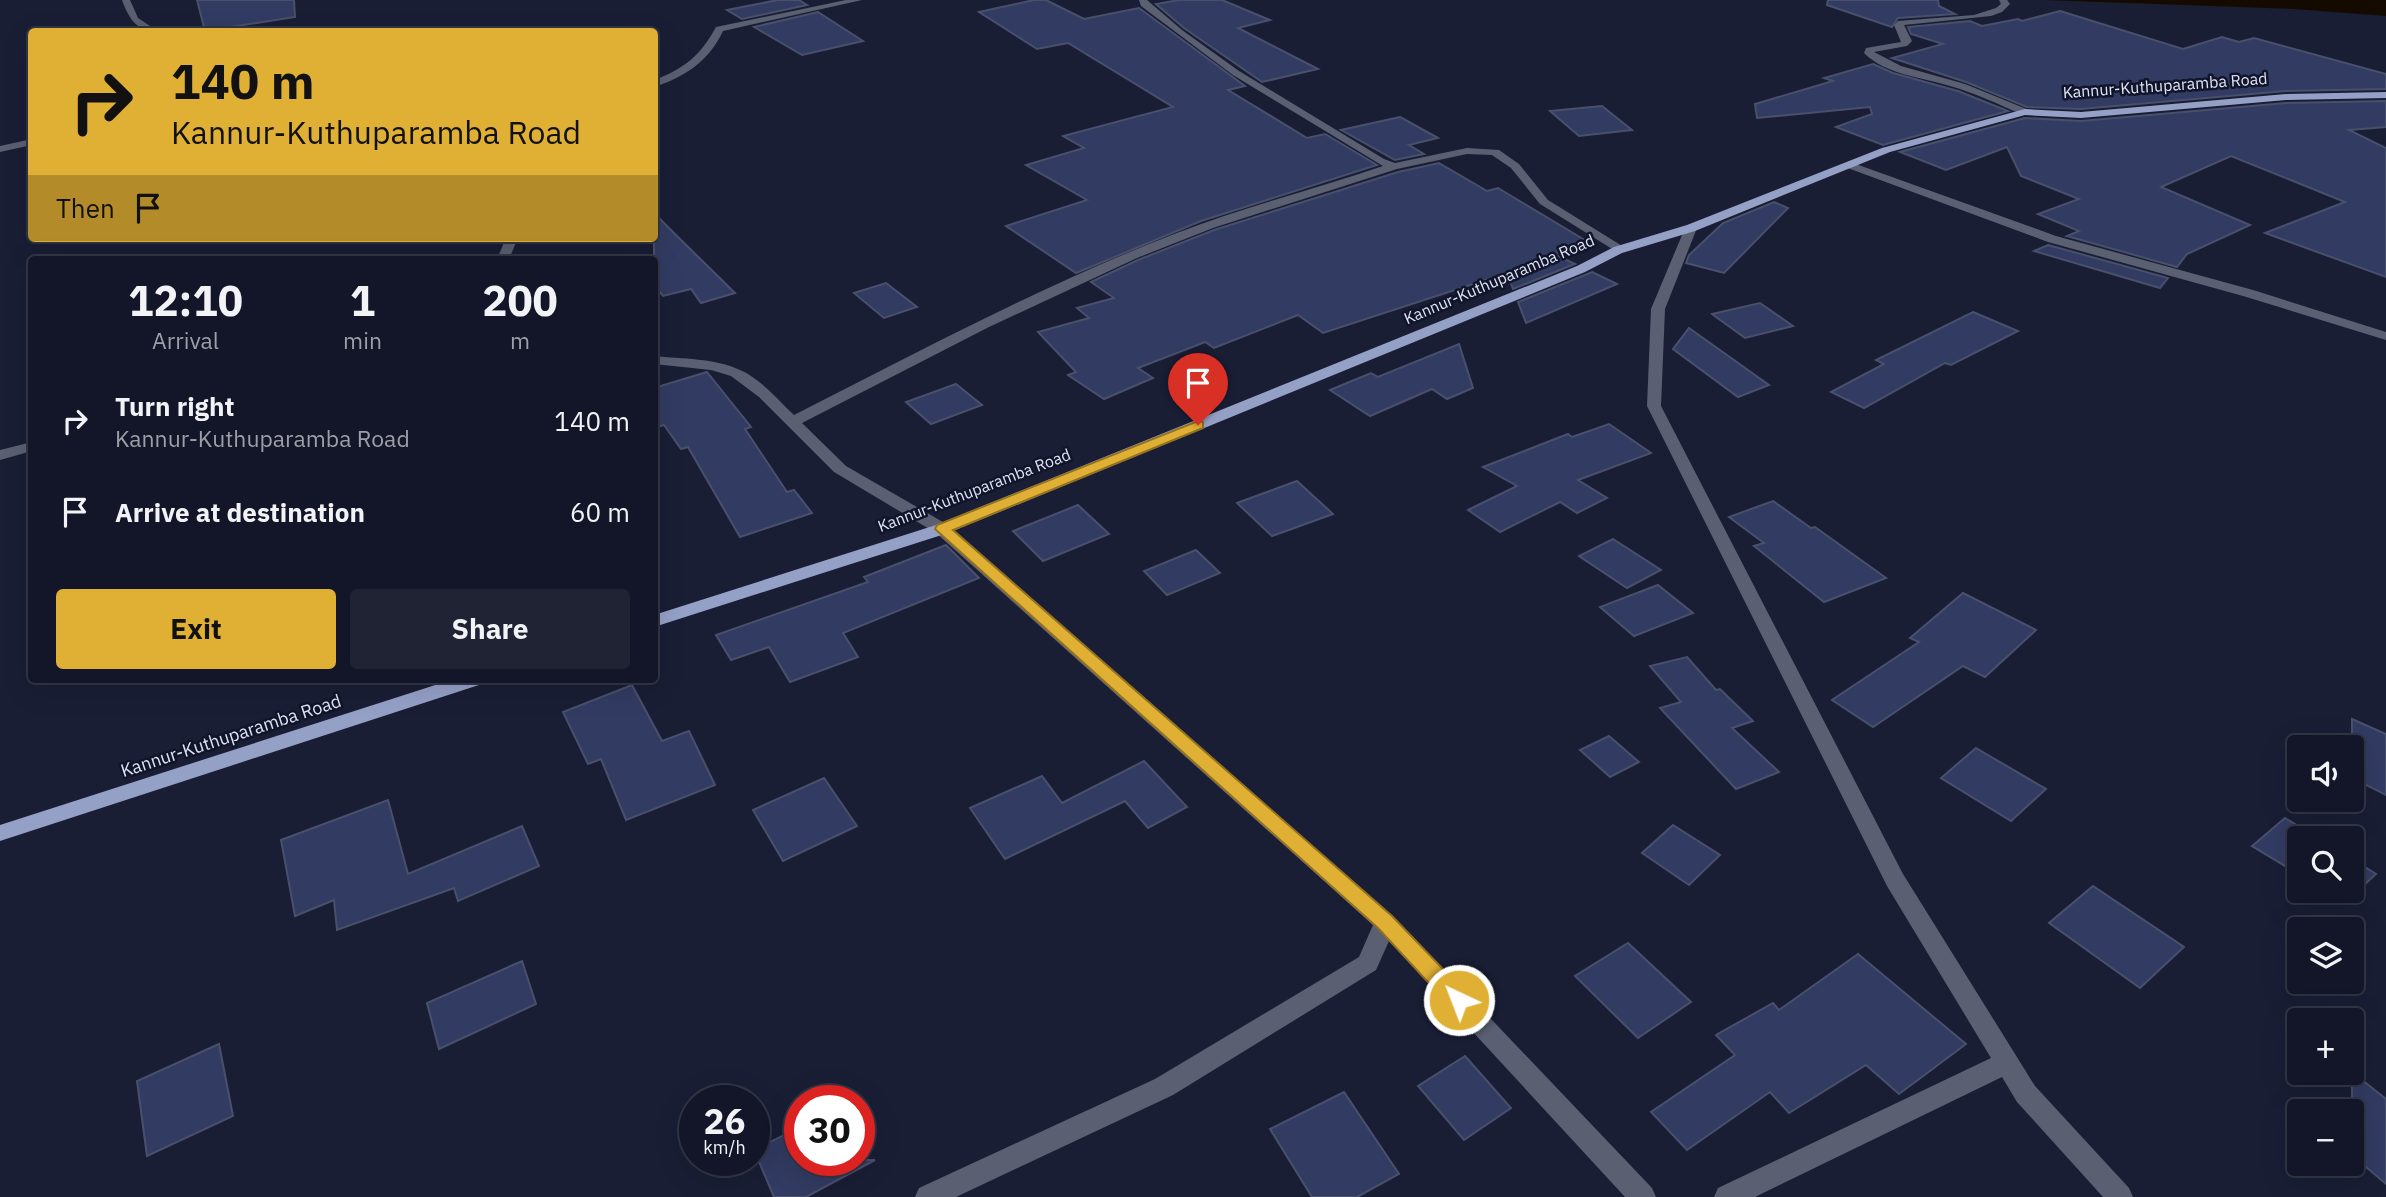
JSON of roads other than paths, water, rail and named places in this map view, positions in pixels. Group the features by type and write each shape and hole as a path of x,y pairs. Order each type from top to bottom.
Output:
{"main road":[{"name":"Kannur-Kuthuparamba Road","path":"658,620 942,529 1581,270 1621,249 1691,228 1886,150 2025,112 2081,115 2286,97 2386,95"},
{"name":"Kannur-Kuthuparamba Road","path":"0,833 463,683"}],"street":[{"path":"126,0 134,19 149,28"},
{"path":"658,83 680,75 701,60 713,44 719,29 858,0"},
{"path":"1143,0 1144,4 1188,40 1282,104 1380,161 1394,166"},
{"path":"2003,0 2006,4 2003,9 1985,17 1934,18 1901,23 1899,25 1907,41 1905,44 1876,48 1869,50 1869,53 1874,58 1955,84 2025,112"},
{"path":"0,149 28,143"},
{"path":"791,423 1044,293 1183,235 1280,201 1394,166 1467,150 1495,152 1515,166 1544,202 1621,249"},
{"path":"1849,165 2052,239 2248,293 2386,335"},
{"path":"1691,228 1658,309 1654,406 1895,880 2026,1094 2120,1197"},
{"path":"658,360 712,366 736,373 764,394 840,469 942,529 1385,922 1643,1197"},
{"path":"0,454 28,447"},
{"path":"928,1197 1164,1087 1368,963 1385,922"},
{"path":"1727,1197 2007,1063"}]}
